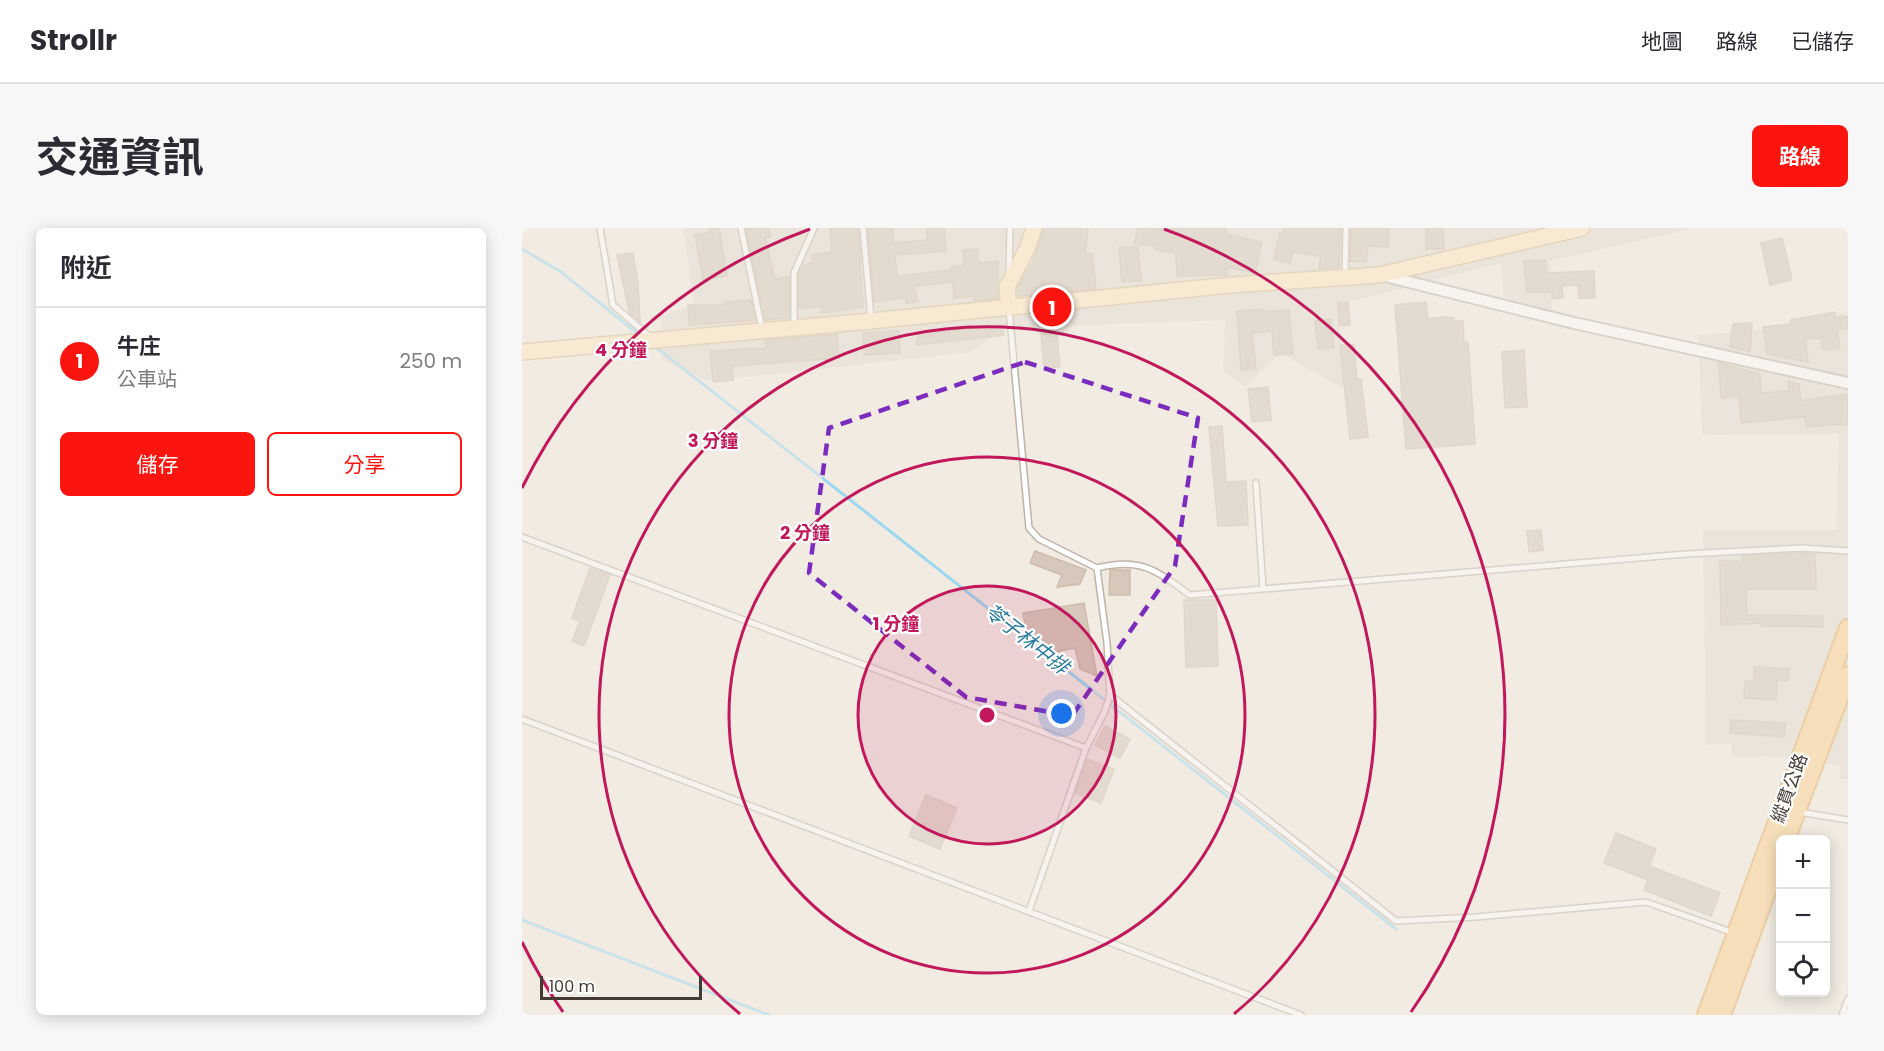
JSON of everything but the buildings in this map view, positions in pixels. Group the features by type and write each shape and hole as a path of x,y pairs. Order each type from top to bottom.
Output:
{"main road":[{"name":"縱貫公路","path":"1788,835 1834,706 1848,628"},
{"name":"縱貫公路","path":"1706,1015 1736,933 1848,675"},
{"path":"1722,1015 1776,867"}],"street":[{"path":"1009,308 1007,287 1009,280 1027,249 1034,228"},
{"path":"522,352 1009,308 1231,285 1378,275 1575,229"},
{"path":"1378,275 1607,331 1848,383"}],"lane":[{"path":"600,228 613,305 654,340"},
{"path":"741,228 762,330"},
{"path":"794,327 794,273 814,228"},
{"path":"863,228 871,321"},
{"path":"1009,280 1010,228"},
{"path":"1345,278 1346,228"},
{"path":"1009,308 1029,528 1039,539 1097,568 1138,563 1190,595 1686,554 1802,548 1848,551"},
{"path":"1256,483 1263,589"},
{"path":"522,537 1086,748"},
{"path":"1029,911 1086,748 1104,713 1109,697 1107,643 1097,568"},
{"path":"1109,697 1396,921 1476,917 1646,902 1736,933"},
{"path":"522,719 1301,1015"},
{"path":"1796,812 1848,820"},
{"path":"1842,1015 1848,999"}],"highlighted area":[{"path":"1025,362 1198,418 1175,566 1072,716 966,697 809,573 829,428"}],"shaded area":[{"path":"683,228 1695,228 1550,261 1552,311 1504,297 1501,263 1337,305 1346,390 1280,353 1246,387 1223,372 1225,320 1003,328 971,352 709,381 662,360 661,316 694,304"},
{"path":"1848,312 1848,779 1838,779 1841,765 1768,756 1731,757 1731,743 1706,745 1703,530 1836,530 1839,434 1702,435 1698,335 1753,331"}],"waterway":[{"name":"苓子林中排","path":"522,249 561,272 637,333"},
{"name":"苓子林中排","path":"657,348 1396,929"},
{"path":"522,920 769,1015"}],"place":[{"name":"牛庄","path":"1052,307"}]}
